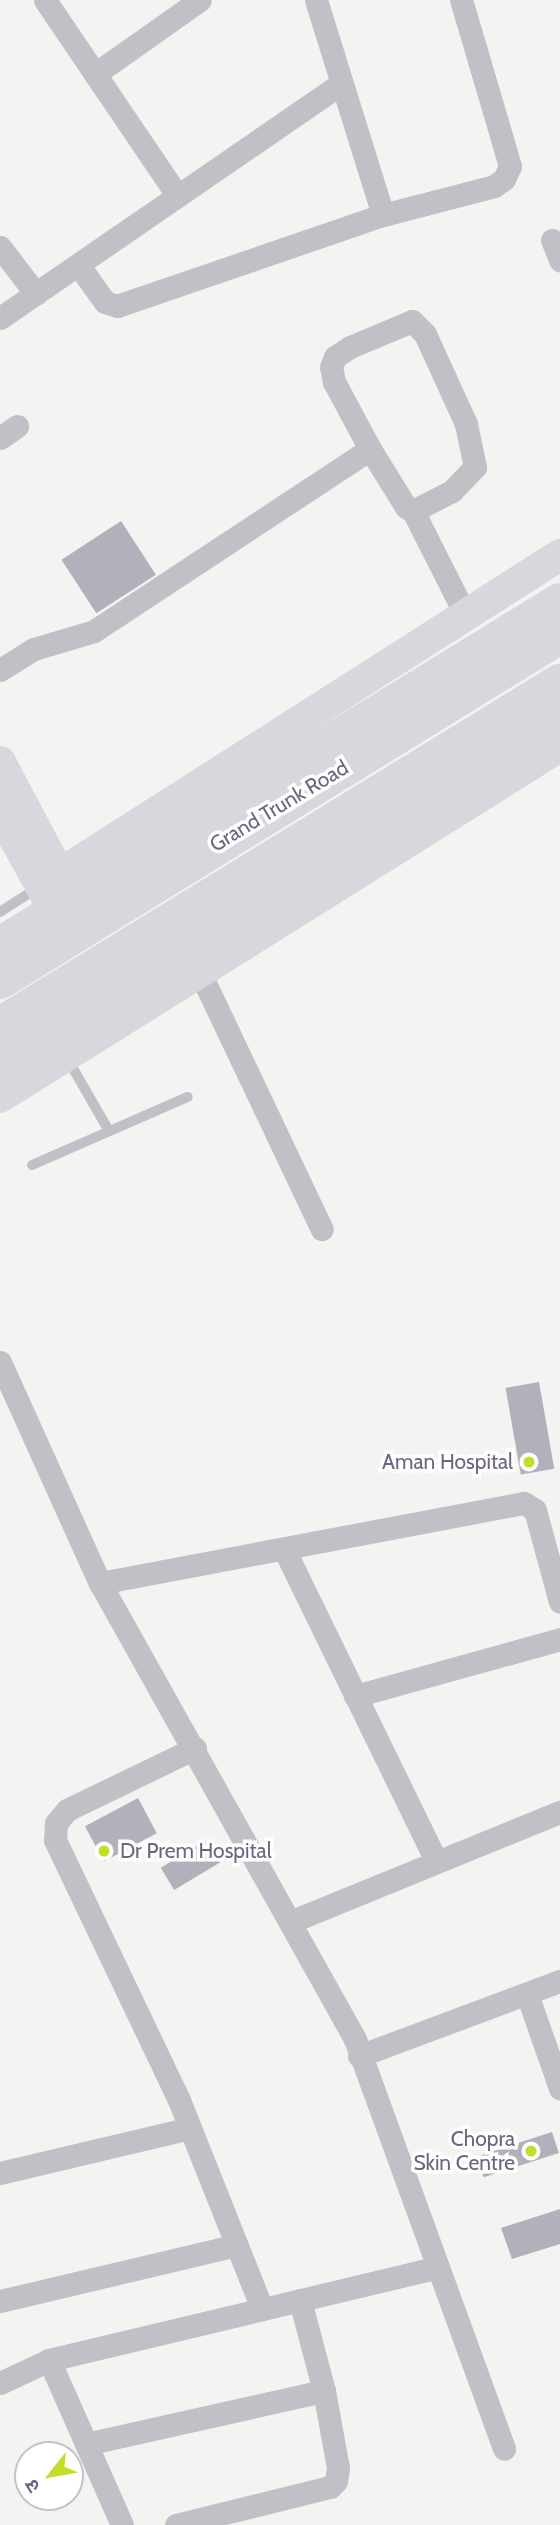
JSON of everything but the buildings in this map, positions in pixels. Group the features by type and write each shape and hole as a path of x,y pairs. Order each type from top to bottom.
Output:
{"highway":[{"path":"0,946 57,893 553,617 560,649"},
{"name":"Grand Trunk Road","path":"0,980 553,617"},
{"name":"Grand Trunk Road","path":"0,1026 560,682"},
{"path":"0,1063 193,958 560,722"}],"street":[{"path":"45,0 177,195"},
{"path":"95,74 200,0"},
{"path":"316,0 383,215"},
{"path":"79,266 105,302 117,306 383,215 494,186 510,172 461,0"},
{"path":"0,318 341,84"},
{"path":"0,247 36,294"},
{"path":"413,511 452,491 475,467 466,424 425,334 412,321 350,348 335,357 331,367 334,382 370,449 406,508 413,511 466,616"},
{"path":"0,670 34,649 93,631 370,449"},
{"path":"57,893 560,555"},
{"path":"0,1097 65,1056 193,958 560,746"},
{"path":"0,762 57,893"},
{"path":"0,812 57,893"},
{"path":"193,958 322,1229"},
{"path":"0,1362 100,1583 195,1748 355,2039 504,2449"},
{"path":"100,1583 285,1551 524,1503 535,1510 560,1602"},
{"path":"285,1551 436,1861"},
{"path":"355,1696 560,1639"},
{"path":"195,1748 67,1810 56,1823 55,1840 190,2128 262,2309"},
{"path":"290,1922 560,1812"},
{"path":"359,2056 560,1981"},
{"path":"527,1994 560,2088"},
{"path":"0,2172 190,2128"},
{"path":"0,2301 236,2245"},
{"path":"0,2384 49,2360 438,2267"},
{"path":"176,2525 330,2487 338,2468 324,2391 300,2300"},
{"path":"49,2360 122,2525"},
{"path":"86,2444 324,2391"}],"lane":[{"path":"0,912 57,893"},
{"path":"65,1056 109,1131"},
{"path":"32,1165 188,1097"}],"place":[{"name":"Aman Hospital","path":"529,1462"},
{"name":"Dr Prem Hospital","path":"104,1851"},
{"name":"Chopra Skin Centre","path":"531,2151"}]}
